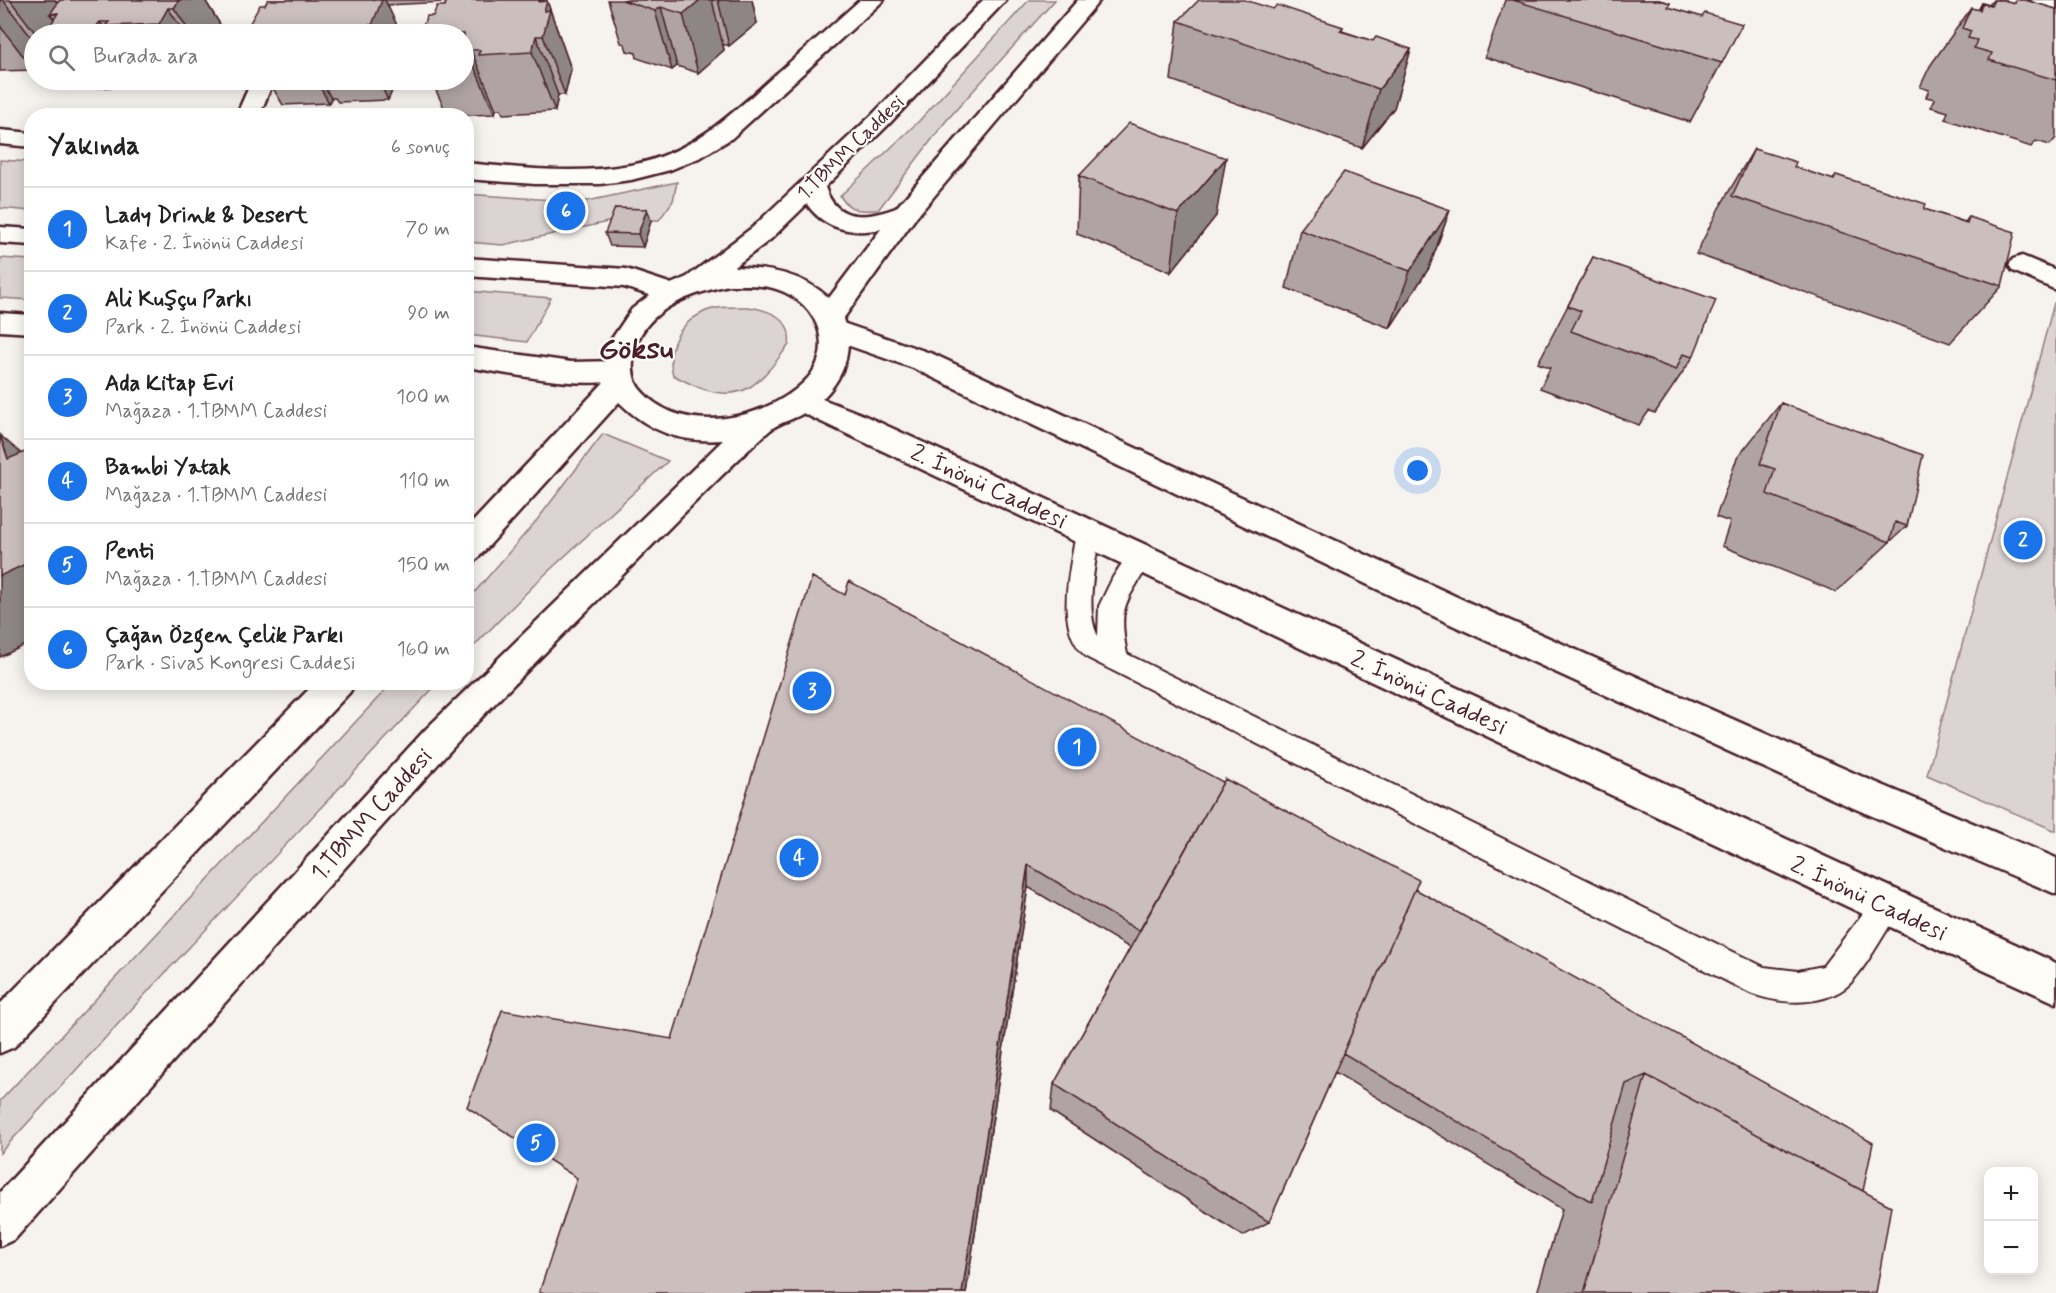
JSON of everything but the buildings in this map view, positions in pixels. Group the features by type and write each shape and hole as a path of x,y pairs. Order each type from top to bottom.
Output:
{"main road":[{"path":"474,172 581,179 616,176 652,169 678,160 705,147 724,133 873,0"},
{"name":"1.TBMM Caddesi","path":"697,283 762,233 880,120 995,0"},
{"path":"832,324 905,214 1089,0"},
{"path":"2042,0 2056,8"},
{"path":"250,108 258,90"},
{"path":"0,137 24,139"},
{"path":"812,185 817,204 828,214 845,221 866,224 887,221 905,214"},
{"path":"0,235 24,236"},
{"path":"2022,265 2056,281"},
{"path":"474,268 626,278 672,293"},
{"path":"729,276 761,277 790,284 814,298 832,324 837,339 833,362 821,384 802,401 772,418 739,428 705,430 673,425 647,413 628,395 620,376 623,341 639,316 664,296 697,283 729,276"},
{"path":"0,321 24,323"},
{"path":"832,324 923,361 1470,618 1850,789 2056,876"},
{"path":"474,358 571,372 620,376"},
{"path":"474,541 620,376"},
{"name":"2. İnönü Caddesi","path":"802,401 1886,906 2056,982"},
{"name":"1.TBMM Caddesi","path":"0,1224 438,740 685,493 760,422"},
{"path":"0,1033 330,690"}],"lane":[{"path":"1088,533 1081,583 1083,633 1095,649 1115,661 1761,981 1781,986 1802,986 1835,977 1886,906"},
{"path":"1115,661 1108,631 1111,604 1119,586 1140,557"}],"shaded area":[{"path":"1029,0 1055,0 946,121 878,210 861,210 848,205 840,196 919,121"},
{"path":"0,160 24,162 24,210 0,208"},
{"path":"677,182 673,201 659,220 617,220 503,245 474,243 474,195 583,202"},
{"path":"0,258 24,260 24,300 0,298"},
{"path":"474,292 551,298 527,342 474,336"},
{"path":"2054,303 2056,304 2056,831 1927,775"},
{"path":"748,307 764,310 778,317 784,322 789,336 789,345 761,378 750,387 740,391 720,393 700,388 673,375 671,356 673,348 680,331 686,324 702,313 713,309"},
{"path":"603,434 668,461 540,579 474,646 474,593 537,520"},
{"path":"385,690 431,690 151,988 0,1153 0,1101"}],"place":[{"name":"Çağan Özgen Çelik Parkı","path":"566,211"},
{"name":"Ali Kuşçu Parkı","path":"2023,540"},
{"name":"Ada Kitap Evi","path":"812,691"},
{"name":"Lady Drink & Desert","path":"1077,747"},
{"name":"Bambi Yatak","path":"799,858"},
{"name":"Penti","path":"536,1143"}],"district":[{"name":"Göksu","path":"636,348"}]}
